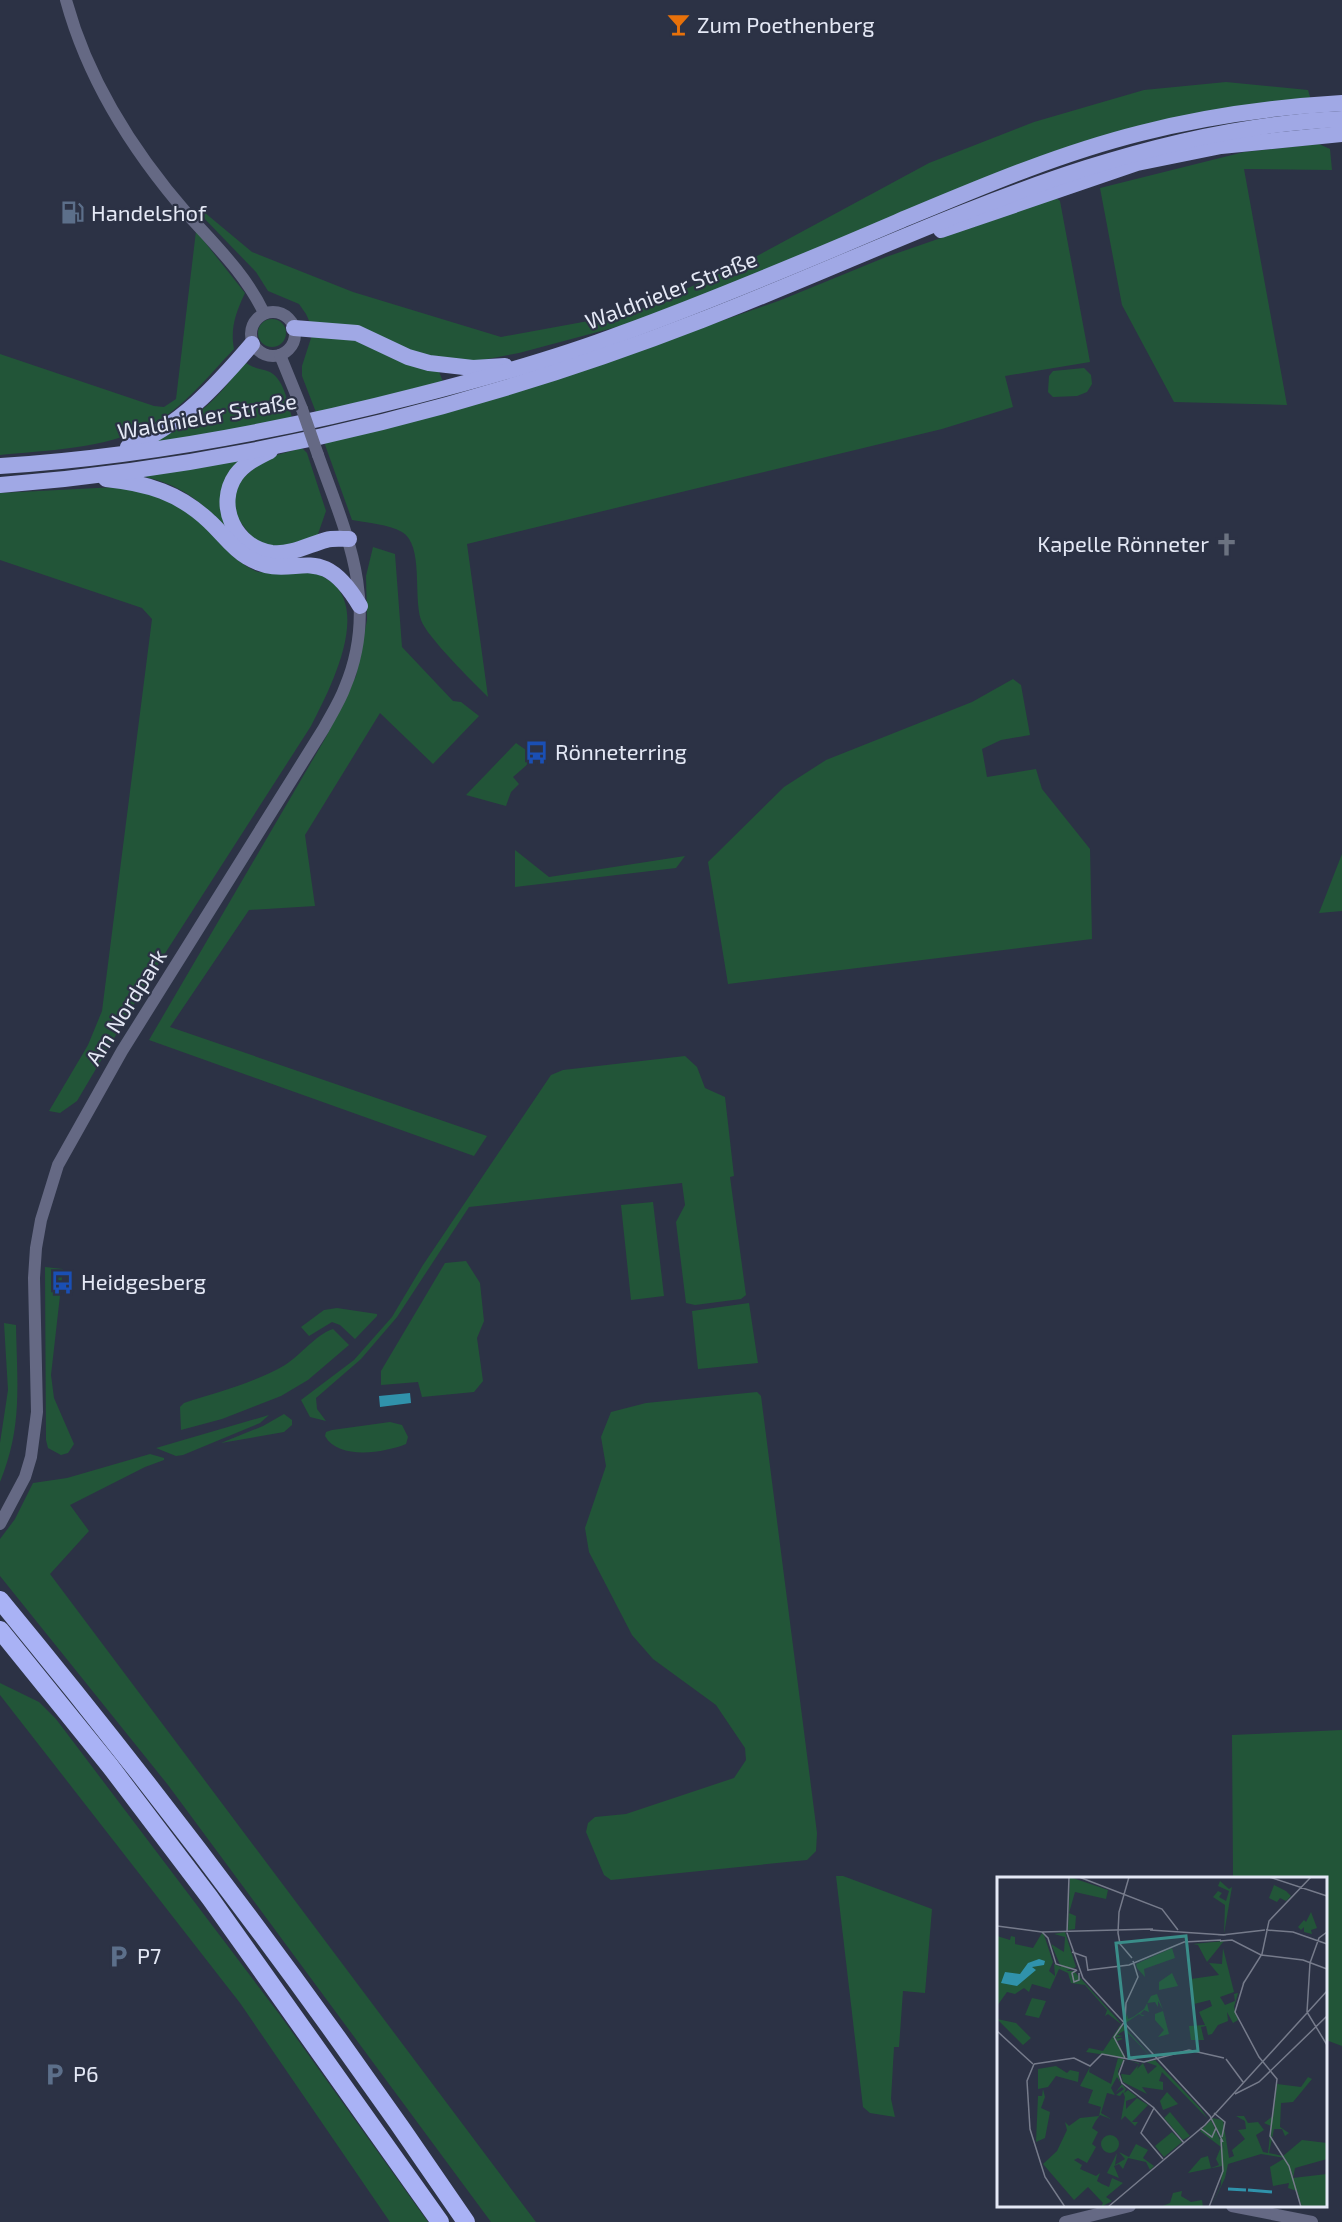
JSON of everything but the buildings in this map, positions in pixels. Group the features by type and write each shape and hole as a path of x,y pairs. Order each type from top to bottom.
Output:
{"highway":[{"name":"Waldnieler Straße","path":"0,466 75,460 204,443 344,414 532,365 649,324 966,193 1075,152 1140,133 1224,115 1342,103"},
{"name":"Waldnieler Straße","path":"0,485 81,477 291,442 500,391 701,321 964,211 1075,170 1139,151 1221,132 1342,119"},
{"path":"899,240 962,225 1137,163 1221,146 1342,134"},
{"path":"294,328 357,333 408,357 447,366 532,365"},
{"path":"75,460 124,449 158,434 184,415 252,344"},
{"path":"291,442 258,457 236,476 228,494 227,511 232,524 256,549 271,553 286,553 325,540 349,539"},
{"path":"81,477 130,482 179,497 248,558 274,566 315,566 328,569 342,579 360,606"},
{"path":"286,565 349,539"},
{"path":"0,1600 245,1913 353,2059 466,2222"},
{"path":"0,1630 110,1766 210,1898 440,2222"}],"street":[{"path":"66,0 73,27 98,83 129,138 189,215 233,264 254,293 264,313"},
{"path":"279,312 286,316 294,328 294,341 280,355 261,353 252,344 250,329 253,322 264,313 279,312"},
{"path":"280,355 349,539"},
{"name":"Am Nordpark","path":"0,1524 25,1477 31,1457 37,1412 34,1278 36,1248 41,1220 58,1165 122,1051 324,728 346,687 359,636 360,606 356,563 349,539"},
{"path":"1065,2222 1122,2207"},
{"path":"1241,2207 1311,2222"}],"green space":[{"path":"1226,82 1308,90 1311,100 1141,128 635,322 519,353 477,361 435,362 444,384 317,415 302,376 302,366 311,338 311,325 306,314 299,304 268,291 256,272 201,215 198,207 252,252 353,292 501,337 632,313 746,262 929,163 1034,122 1144,90"},
{"path":"1319,144 1330,149 1332,170 1244,169 1287,405 1174,402 1122,305 1100,188 1244,152"},
{"path":"1056,198 1060,201 1090,362 1005,376 1013,407 942,429 467,544 488,697 441,648 421,620 416,559 409,539 402,532 391,527 352,520 324,442 572,373 781,300 886,257"},
{"path":"196,231 245,293 235,320 234,349 173,411 132,434 95,444 0,455 0,354 154,406 164,407 176,399"},
{"path":"272,319 282,323 286,333 282,343 272,347 262,343 258,333 262,323"},
{"path":"244,361 250,366 270,372 275,376 283,387 293,420 143,445 188,421 212,401"},
{"path":"1084,368 1091,375 1092,384 1087,392 1077,396 1053,397 1048,392 1049,376 1053,371"},
{"path":"302,448 307,453 326,511 317,537 281,549 256,543 233,512 235,485 266,458"},
{"path":"248,457 234,472 235,535 189,495 165,483 131,474"},
{"path":"117,487 154,494 171,500 196,518 237,560 258,572 304,572 318,574 330,581 342,594 347,611 347,631 336,673 311,726 155,969 77,1101 60,1113 49,1111 88,1045 102,1011 152,619 142,608 0,560 0,493"},
{"path":"373,547 395,554 402,647 453,701 461,702 479,716 433,764 380,713 305,835 315,906 249,910 170,1027 487,1136 474,1156 149,1040 326,737 356,676 367,620 366,576"},
{"path":"1013,679 1021,685 1030,735 1001,740 982,749 987,777 1036,769 1042,789 1090,849 1092,939 728,984 708,862 784,787 826,760 972,702"},
{"path":"516,743 536,757 513,777 519,784 511,792 506,806 466,795"},
{"path":"515,850 549,877 685,856 676,868 515,887"},
{"path":"1342,854 1342,911 1319,913"},
{"path":"685,1056 697,1067 705,1088 725,1097 734,1176 730,1177 746,1295 741,1299 695,1305 686,1303 676,1222 685,1205 682,1183 469,1207 397,1317 361,1359 316,1398 317,1409 326,1421 310,1417 301,1400 354,1360 392,1317 423,1265 551,1075 563,1070"},
{"path":"653,1202 664,1296 631,1300 621,1205"},
{"path":"466,1261 480,1283 484,1321 477,1338 483,1381 474,1392 422,1397 418,1382 381,1385 381,1371 445,1263"},
{"path":"45,1267 63,1269 51,1375 54,1398 74,1444 68,1453 61,1455 48,1448 46,1440"},
{"path":"749,1303 758,1363 698,1369 692,1311"},
{"path":"337,1308 377,1314 377,1316 355,1339 340,1325 332,1322 309,1336 301,1327 324,1310"},
{"path":"4,1323 16,1325 17,1405 12,1442 0,1482 0,1443 8,1390"},
{"path":"333,1329 349,1345 308,1380 281,1396 222,1419 181,1430 180,1407 184,1403 261,1377 291,1361 320,1336"},
{"path":"757,1392 761,1396 817,1833 816,1851 807,1860 611,1880 604,1875 586,1832 588,1823 595,1817 626,1814 734,1778 746,1760 745,1748 716,1705 653,1659 632,1635 589,1552 585,1528 606,1466 601,1437 611,1412 646,1403"},
{"path":"284,1414 292,1420 292,1425 284,1432 221,1443 263,1426"},
{"path":"269,1415 260,1423 183,1455 176,1456 156,1448"},
{"path":"390,1422 402,1425 408,1437 406,1444 374,1452 351,1451 331,1444 325,1436 326,1432 332,1430"},
{"path":"150,1454 164,1458 164,1460 145,1467 70,1505 89,1531 50,1574 536,2222 491,2222 168,1785 0,1576 0,1539 15,1519 33,1483 67,1478"},
{"path":"0,1683 39,1702 56,1719 280,2015 428,2222 390,2222 240,2003 0,1695"},
{"path":"1342,1730 1342,2046 1327,2040 1327,1877 1233,1877 1232,1735"},
{"path":"836,1876 843,1876 932,1909 925,1993 903,1991 899,2047 894,2047 891,2099 895,2117 870,2113 863,2107"}],"water":[{"path":"410,1393 411,1403 380,1407 379,1396"}],"place":[{"name":"Zum Poethenberg","path":"679,25"},
{"name":"Handelshof","path":"73,213"},
{"name":"Kapelle Rönneter","path":"1227,544"},
{"name":"Rönneterring","path":"537,752"},
{"name":"Heidgesberg","path":"63,1282"},
{"name":"P7","path":"119,1956"},
{"name":"P6","path":"55,2074"}]}
